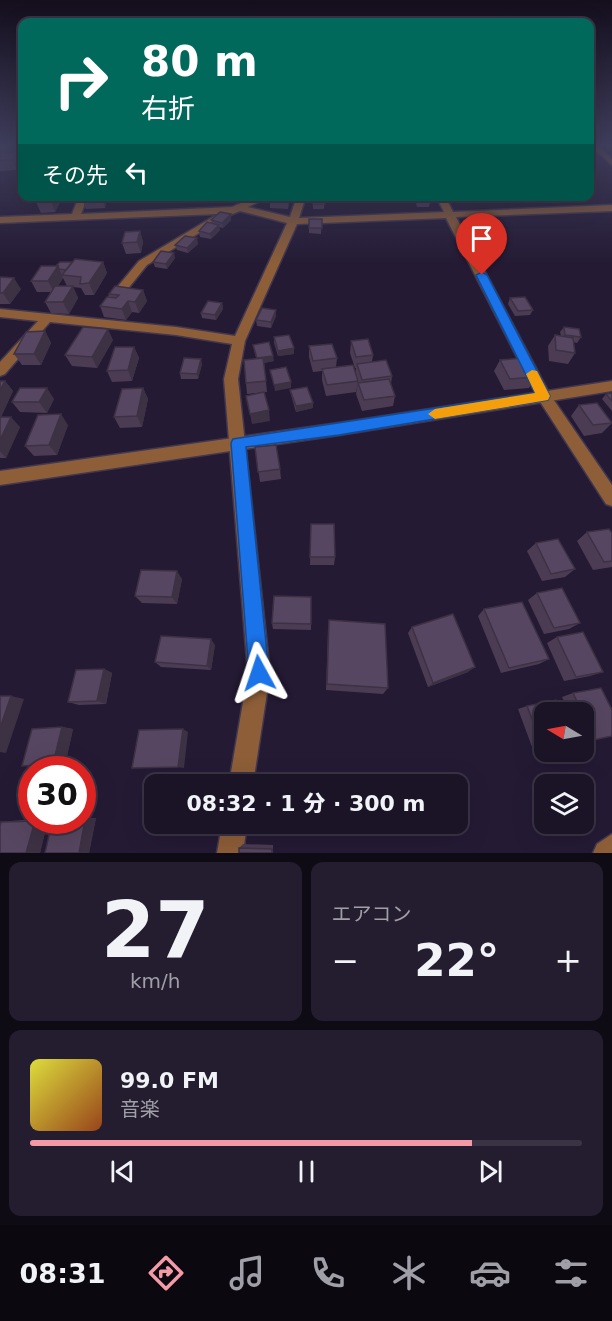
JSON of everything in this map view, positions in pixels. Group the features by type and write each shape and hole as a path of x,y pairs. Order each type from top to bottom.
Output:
{"street":[{"path":"75,218 82,201"},
{"path":"93,322 143,263 255,201"},
{"path":"243,774 259,673 231,379 239,342 300,201"},
{"path":"443,201 544,396 612,499"},
{"path":"0,220 237,209 293,221 612,208"},
{"path":"0,314 176,331 239,342"},
{"path":"0,371 46,319"},
{"path":"0,478 142,459 612,386"},
{"path":"230,853 233,834"},
{"path":"606,853 612,848"}],"building":[{"path":"313,201 325,201 325,204 313,204"},
{"path":"220,212 231,214 222,223 211,220"},
{"path":"309,219 322,219 322,228 309,228"},
{"path":"207,222 219,225 210,234 199,231"},
{"path":"140,231 137,242 122,243 125,232"},
{"path":"185,236 197,238 187,248 175,245"},
{"path":"161,251 174,253 166,264 153,262"},
{"path":"75,259 103,262 89,283 80,284 81,277 62,275"},
{"path":"60,262 72,262 66,270 56,266"},
{"path":"41,266 58,266 48,281 31,281"},
{"path":"0,277 14,278 3,293 0,293"},
{"path":"55,286 73,286 63,302 45,302"},
{"path":"115,286 143,290 135,302 128,301 122,309 100,306 107,297 116,298 119,295 109,294"},
{"path":"525,297 533,310 518,311 510,298"},
{"path":"208,301 222,303 215,315 201,313"},
{"path":"262,308 276,310 271,322 256,320"},
{"path":"83,327 108,329 92,357 65,355"},
{"path":"564,327 579,329 581,337 565,335"},
{"path":"45,331 34,354 14,354 26,332"},
{"path":"289,335 294,348 278,351 274,337"},
{"path":"555,335 573,338 575,353 556,350"},
{"path":"368,339 373,355 356,357 351,341"},
{"path":"269,342 273,356 257,358 253,345"},
{"path":"332,344 337,358 313,361 309,346"},
{"path":"115,347 134,347 128,370 107,371"},
{"path":"184,358 201,359 197,374 180,373"},
{"path":"263,358 266,381 246,383 244,360"},
{"path":"524,358 536,377 510,379 500,360"},
{"path":"386,360 392,376 362,380 357,364"},
{"path":"353,365 358,381 327,385 322,369"},
{"path":"286,367 291,382 274,385 270,370"},
{"path":"389,379 395,396 364,400 358,383"},
{"path":"307,387 313,403 296,406 290,390"},
{"path":"20,388 47,388 39,402 12,402"},
{"path":"143,388 137,416 114,417 122,389"},
{"path":"264,392 269,410 250,414 246,396"},
{"path":"612,393 612,401 606,394"},
{"path":"597,403 612,423 593,425 579,405"},
{"path":"61,414 49,445 25,446 38,415"},
{"path":"0,417 11,417 0,440"},
{"path":"276,445 280,469 258,472 255,447"},
{"path":"311,524 334,524 335,557 310,557"},
{"path":"609,529 612,533 612,561 604,562 587,532"},
{"path":"558,539 575,569 551,574 536,543"},
{"path":"141,570 177,571 172,597 135,596"},
{"path":"562,588 580,623 554,628 537,593"},
{"path":"274,596 311,597 311,624 272,623"},
{"path":"522,602 549,659 509,668 484,609"},
{"path":"453,614 475,667 433,683 412,627"},
{"path":"329,620 385,624 388,688 327,684"},
{"path":"583,632 603,672 576,677 557,637"},
{"path":"161,636 211,639 207,666 155,662"},
{"path":"104,669 97,701 68,702 76,670"},
{"path":"601,688 612,710 612,736 594,740 594,702 577,702 573,693"},
{"path":"0,696 11,696 0,728"},
{"path":"534,705 534,724 527,706"},
{"path":"62,727 55,756 25,756 32,729"},
{"path":"183,729 178,767 132,768 139,730"},
{"path":"1,822 18,822 18,834 31,834 26,853 0,853"},
{"path":"49,834 82,834 79,853 45,853"},
{"path":"239,848 272,849 272,853 239,853"}],"slow traffic":[{"path":"435,414 544,396 532,374"}],"route":[{"path":"259,673 238,443 544,396 482,275"}]}
